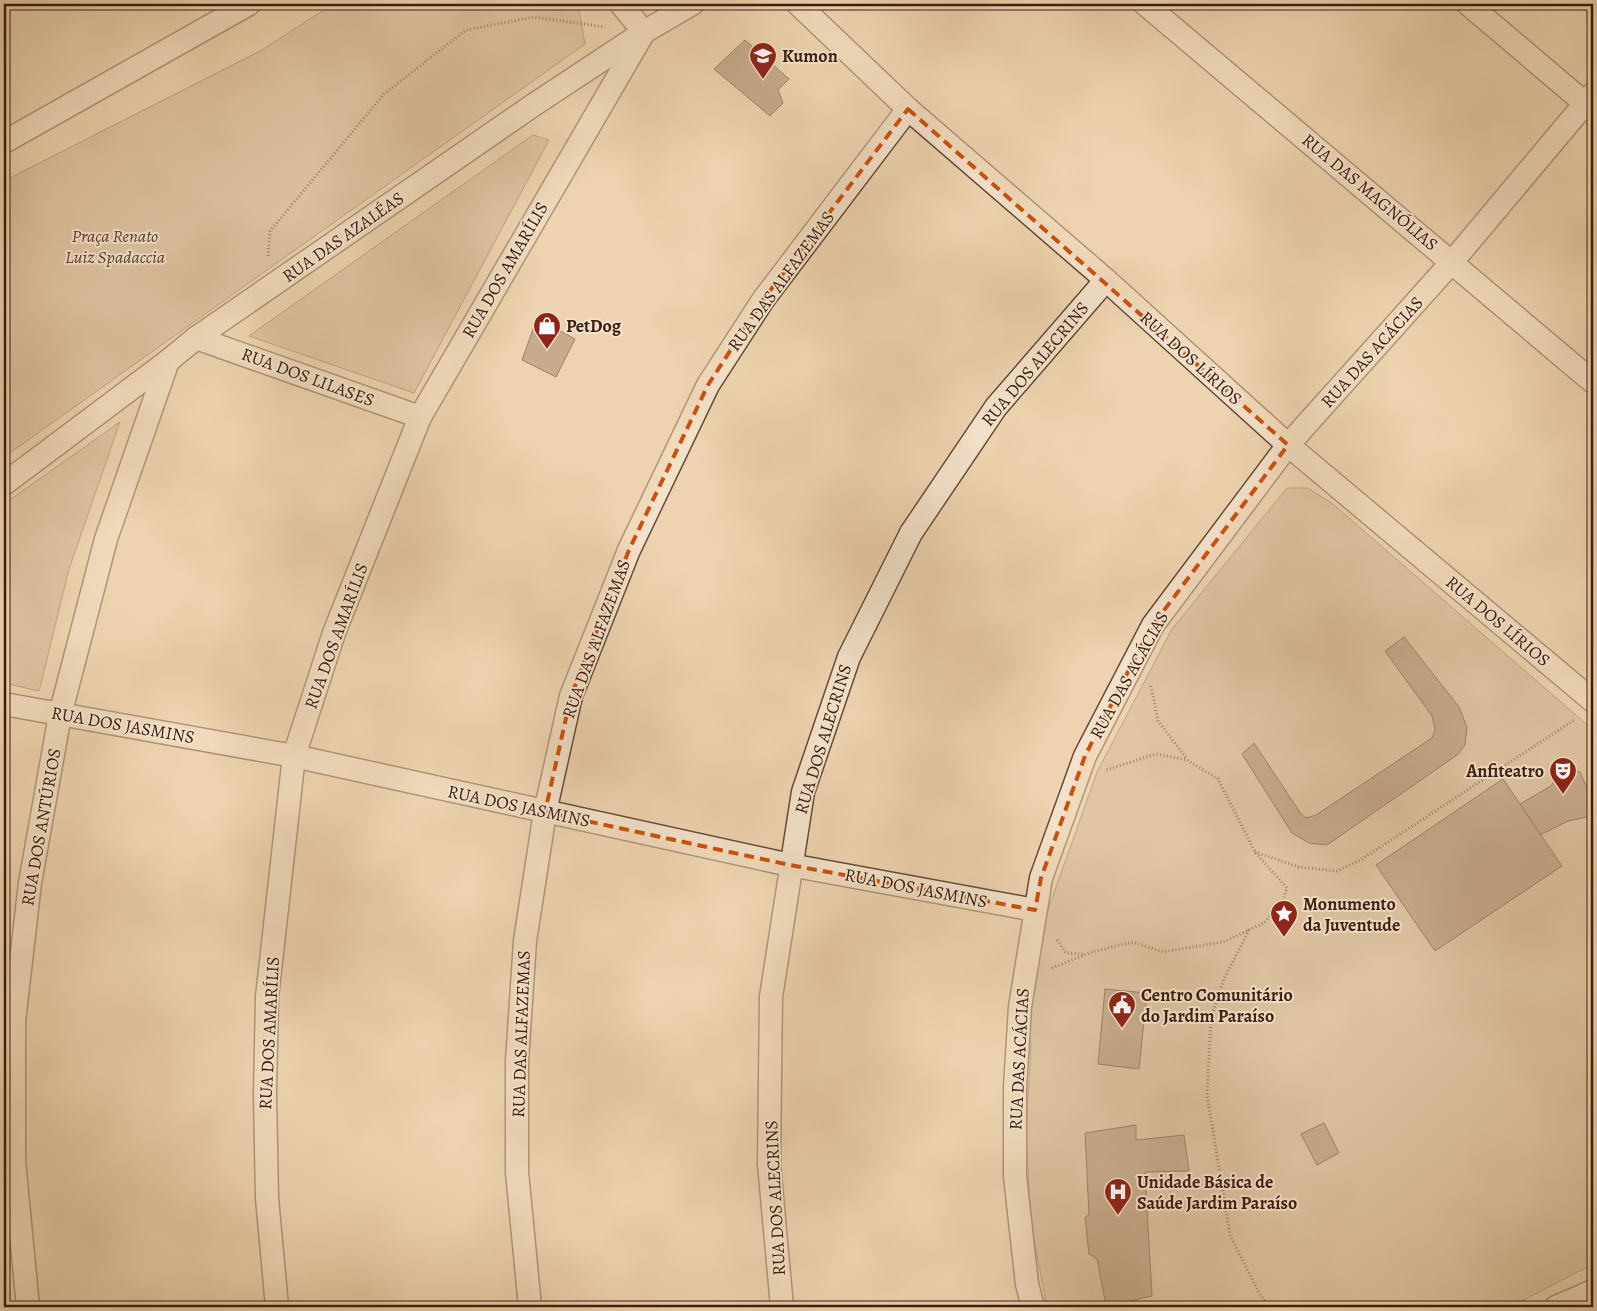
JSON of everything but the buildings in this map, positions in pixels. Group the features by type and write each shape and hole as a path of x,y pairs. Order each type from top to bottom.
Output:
{"street":[{"path":"4,142 249,4"},
{"path":"621,4 644,32"},
{"name":"RUA DAS AZALÉAS","path":"4,484 196,338 644,32 692,4"},
{"name":"RUA DOS LÍRIOS","path":"798,4 908,110 1106,280 1288,445 1586,709"},
{"name":"RUA DAS MAGNÓLIAS","path":"1145,4 1593,382"},
{"path":"1468,4 1591,102"},
{"name":"RUA DOS AMARÍLIS","path":"277,1307 268,1198 265,1094 267,997 294,756 334,633 420,417 644,32"},
{"name":"RUA DAS ACÁCIAS","path":"1033,1307 1027,1284 1016,1176 1015,1087 1023,980 1041,878 1086,756 1152,625 1288,445 1452,262 1591,102"},
{"name":"RUA DAS ALFAZEMAS","path":"530,1307 517,1172 517,1061 525,941 545,812 571,696 629,550 708,384 763,300 908,110"},
{"name":"RUA DOS ALECRINS","path":"782,1307 769,1164 771,997 790,865 803,792 848,657 911,533 996,407 1106,280"},
{"name":"RUA DOS LILASES","path":"196,338 420,417"},
{"name":"RUA DOS ANTÚRIOS","path":"28,1307 14,1161 14,1021 30,883 60,714 106,539 168,361"},
{"name":"RUA DOS JASMINS","path":"4,704 294,756 790,865 1035,910"},
{"path":"1556,1307 1593,1291"}],"path":[{"path":"267,289 270,231 384,94 466,30 534,17 644,32"},
{"path":"1140,648 1149,672 1158,721 1187,760"},
{"path":"1255,852 1299,867 1337,871 1362,859 1586,709"},
{"path":"1023,980 1092,952 1133,942 1163,952 1223,942 1264,923 1283,901 1287,888 1255,852 1218,779 1187,760 1156,754 1077,779"},
{"path":"1250,930 1224,979 1211,1018 1207,1094 1230,1235 1258,1291 1269,1307"}],"highlighted area":[{"path":"908,109 1288,445 1153,625 1140,648 1085,756 1041,878 1035,910 790,865 545,812 571,696 629,550 708,385 763,300"}],"green space":[{"name":"Praça Renato Luiz Spadaccia","path":"333,4 578,4 585,44 4,457 4,181 262,50"},
{"path":"533,135 549,140 414,393 249,336"},
{"path":"120,422 69,569 39,691 4,683 4,504"},
{"path":"1287,488 1308,488 1334,505 1593,730 1593,1264 1510,1307 1047,1307 1031,1225 1026,1132 1031,1047 1023,980 1097,772 1172,629"}],"place":[{"name":"Kumon","path":"763,80"},
{"name":"PetDog","path":"547,350"},
{"name":"Anfiteatro","path":"1563,795"},
{"name":"Monumento da Juventude","path":"1284,938"},
{"name":"Centro Comunitário do Jardim Paraíso","path":"1122,1029"},
{"name":"Unidade Básica de Saúde Jardim Paraíso","path":"1118,1216"}]}
